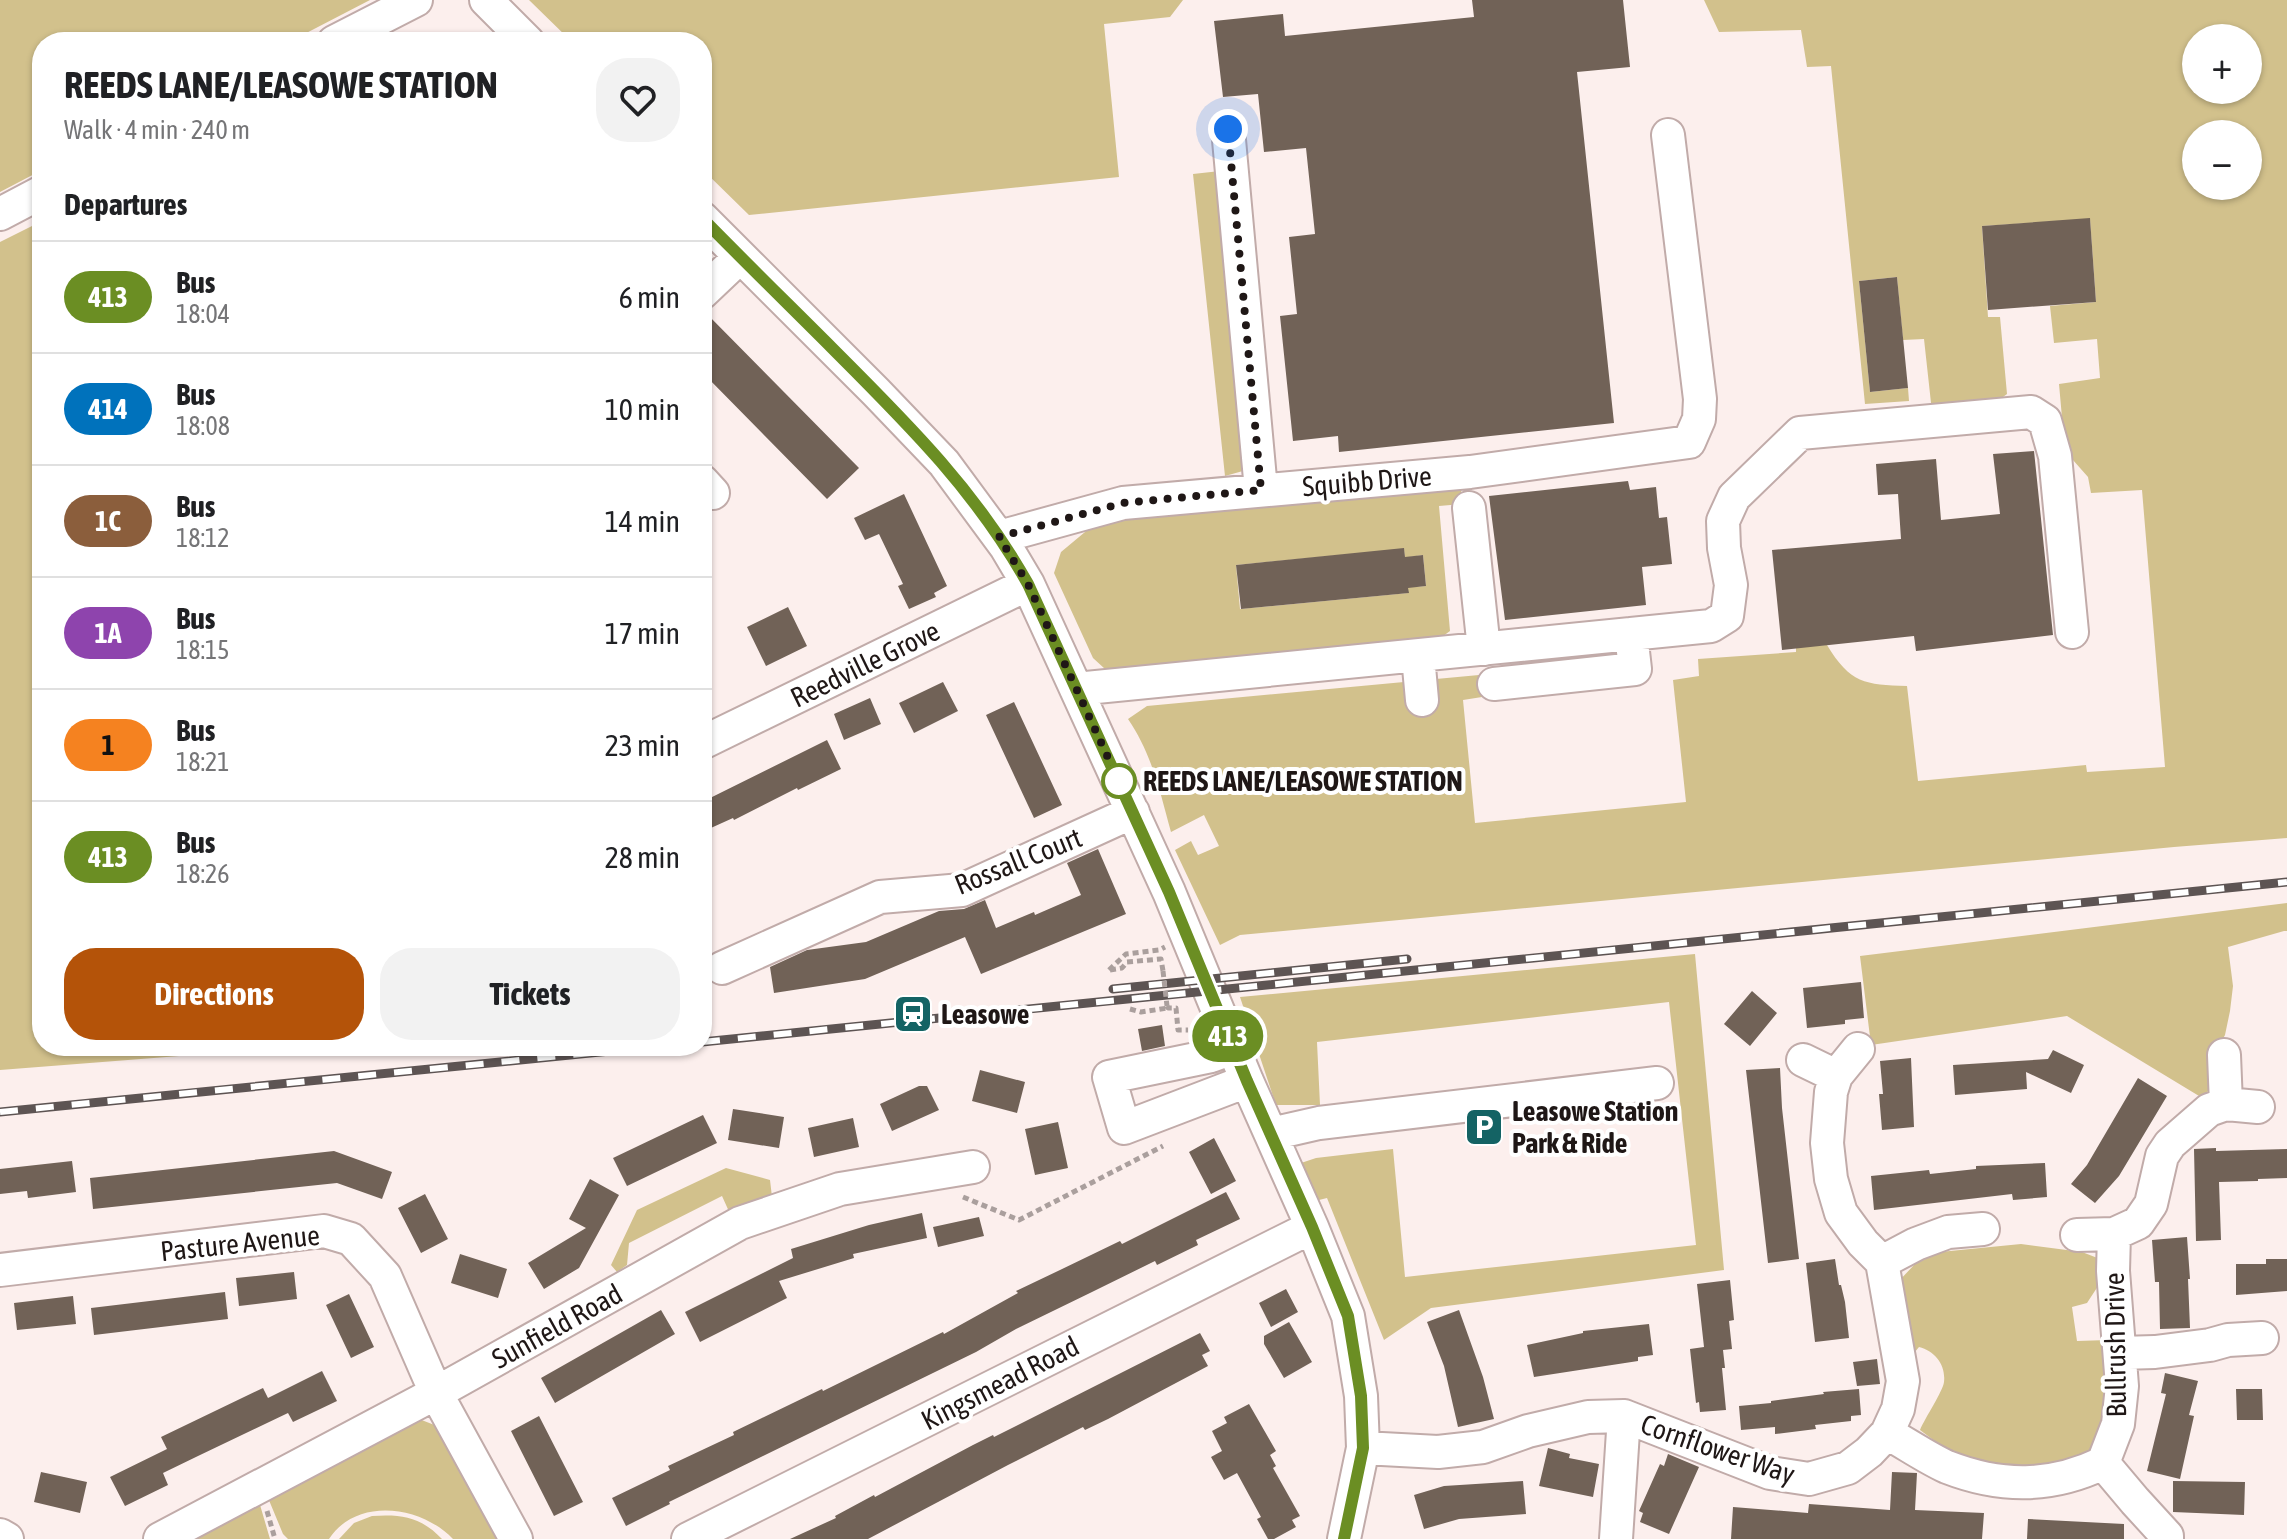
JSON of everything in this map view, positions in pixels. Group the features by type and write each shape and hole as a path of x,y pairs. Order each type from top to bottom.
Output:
{"street":[{"path":"354,32 416,0"},
{"path":"486,0 518,32"},
{"path":"1228,129 1261,490"},
{"name":"Squibb Drive","path":"999,537 1123,503 1470,472 1689,442 1699,419 1700,399 1668,135"},
{"path":"0,214 32,197"},
{"path":"712,228 944,463 999,537 1028,584 1188,936 1348,1316 1361,1396 1363,1448 1344,1539"},
{"path":"712,284 740,257"},
{"path":"1076,689 1711,626 1727,616 1731,585 1723,521 1734,497 1800,433 2031,412 2045,421 2055,456 2072,632"},
{"path":"1469,508 1495,690 1635,669 1631,634"},
{"name":"Reedville Grove","path":"712,738 1028,584"},
{"path":"1418,656 1422,700"},
{"name":"Rossall Court","path":"722,968 880,897 962,890 1133,812"},
{"path":"1233,1048 1211,1056 1109,1077 1124,1128 1247,1081"},
{"path":"1858,1049 1836,1076 1828,1114 1831,1179 1841,1213 1882,1262 1948,1232 1983,1229"},
{"path":"2224,1055 2226,1104 2258,1107"},
{"path":"1803,1060 1836,1076"},
{"path":"1271,1134 1319,1123 1657,1083"},
{"name":"Bullrush Drive","path":"2077,1235 2114,1234 2138,1223 2151,1204 2162,1156 2170,1144 2209,1110 2226,1104"},
{"name":"Sunfield Road","path":"160,1539 436,1393 740,1223 840,1189 967,1181"},
{"name":"Kingsmead Road","path":"688,1539 1312,1227"},
{"name":"Pasture Avenue","path":"0,1270 324,1231 351,1239 385,1276 436,1393 516,1539"},
{"name":"Bullrush Drive","path":"2103,1463 2118,1424 2122,1386 2113,1271 2114,1234"},
{"name":"Cornflower Way","path":"1363,1448 1438,1452 1483,1447 1528,1431 1588,1417 1624,1416 1770,1473 1809,1479 1848,1468 1887,1433 1898,1409 1903,1381 1882,1262"},
{"path":"2120,1353 2155,1352 2228,1340 2262,1338"},
{"path":"1616,1539 1624,1416"},
{"path":"1887,1433 1947,1466 1995,1480 2030,1484 2065,1478 2103,1463 2167,1539"},
{"path":"0,1535 7,1539"}],"path":[{"path":"1168,1008 1161,959 1127,962 1122,968 1109,970 1126,954 1159,950 1188,936"},
{"path":"1130,1009 1141,1012 1176,1008 1178,1030 1194,1029"},
{"path":"967,1181 989,1209 1019,1220 1167,1143"}],"shaded area":[{"path":"0,0 370,0 308,32 32,32 32,175 0,192"},
{"path":"529,0 1183,0 1170,17 1104,24 1119,177 749,215 712,179 712,32 562,32"},
{"path":"1704,0 2287,0 2287,838 1240,935 1220,945 1175,850 1191,841 1198,855 1219,846 1204,815 1171,832 1149,760 1128,719 1147,706 1479,675 1482,697 1463,700 1475,823 1686,802 1673,680 1699,676 1698,659 1796,652 1796,647 1827,645 1843,667 1860,679 1880,685 1907,686 1918,781 2086,765 2087,772 2165,767 2142,490 2091,493 2088,477 2065,451 2059,384 2100,378 2097,339 2054,343 2050,306 2096,302 2090,219 1982,226 1988,317 2000,317 2007,394 1991,406 1932,412 1924,339 1903,340 1897,277 1859,281 1870,392 1908,388 1909,401 1865,404 1831,66 1807,67 1801,30 1719,32"},
{"path":"1220,171 1250,469 1225,476 1193,174"},
{"path":"32,226 32,1056 179,1056 0,1070 0,242"},
{"path":"1461,488 1462,504 1439,506 1450,631 1435,642 1105,669 1093,658 1054,573 1061,552 1091,527 1130,519","holes":["1404,549 1408,593 1240,609 1236,565","1423,555 1426,586 1414,587 1410,557"]},
{"path":"2287,903 2287,931 2228,947 2233,986 2230,1011 2225,1035 2217,1050 2214,1079 2204,1099 2067,1016 1871,1045 1860,956"},
{"path":"1695,954 1724,1270 1431,1308 1384,1340 1327,1198 1319,1200 1301,1163 1316,1158 1393,1149 1405,1277 1696,1245 1669,1002 1317,1042 1320,1105 1276,1105 1240,997"},
{"path":"726,1168 770,1180 772,1197 731,1216 722,1196 629,1243 627,1265 617,1272 611,1265 637,1210"},
{"path":"2021,1244 2082,1252 2100,1259 2106,1274 2087,1303 2072,1307 2077,1341 2108,1340 2104,1441 2067,1469 2003,1468 1964,1457 1920,1430 1941,1392 1944,1376 1938,1360 1925,1349 1919,1347 1910,1358 1897,1283 1915,1264 1940,1252"},
{"path":"419,1419 437,1426 500,1539 453,1539 424,1519 390,1510 356,1516 341,1525 329,1539 288,1539 283,1534 266,1493"},
{"path":"258,1498 270,1539 181,1539"},
{"path":"372,1516 410,1518 442,1539 339,1539 354,1523"}],"building":[{"path":"1472,0 1623,0 1630,67 1577,72 1614,423 1339,452 1338,436 1293,441 1280,316 1297,314 1289,237 1315,234 1306,148 1264,152 1258,94 1223,97 1214,21 1283,14 1285,36 1474,17"},
{"path":"2090,218 2096,302 1988,310 1982,226"},
{"path":"1897,277 1908,388 1870,392 1859,281"},
{"path":"712,319 859,468 827,499 712,382"},
{"path":"2034,451 2053,635 1916,651 1914,636 1782,650 1772,550 1901,539 1898,494 1878,495 1876,464 1936,459 1941,520 2000,514 1993,454"},
{"path":"1628,481 1630,490 1656,487 1659,518 1667,517 1672,564 1642,567 1646,605 1505,620 1489,496"},
{"path":"904,494 947,586 934,593 936,597 909,609 898,586 903,584 879,534 865,540 854,518"},
{"path":"1404,548 1405,557 1423,555 1426,586 1408,588 1409,593 1241,609 1236,565"},
{"path":"788,607 807,646 766,666 747,627"},
{"path":"943,682 958,711 914,733 899,703"},
{"path":"870,698 881,724 844,740 834,714"},
{"path":"1014,702 1062,805 1034,818 986,715"},
{"path":"827,740 841,769 712,827 712,797"},
{"path":"1098,849 1126,914 981,974 965,937 865,979 774,993 770,967 807,950 866,942 939,911 964,909 985,900 996,928 1081,895 1067,863"},
{"path":"1861,982 1864,1018 1845,1020 1845,1024 1807,1028 1803,988"},
{"path":"1752,991 1777,1013 1750,1046 1724,1024"},
{"path":"1162,1025 1165,1046 1142,1051 1138,1029"},
{"path":"2053,1050 2084,1065 2071,1093 2026,1072 2027,1089 1955,1095 1953,1065 2048,1059"},
{"path":"1911,1058 1914,1127 1882,1130 1880,1061"},
{"path":"1780,1068 1799,1259 1768,1263 1746,1070"},
{"path":"980,1070 1025,1082 1017,1113 972,1101"},
{"path":"2138,1078 2167,1096 2119,1176 2095,1203 2071,1184 2087,1165"},
{"path":"919,1086 927,1086 939,1110 892,1131 880,1104"},
{"path":"733,1109 784,1117 779,1148 728,1140"},
{"path":"703,1115 717,1143 627,1186 613,1158"},
{"path":"853,1118 859,1147 814,1157 808,1128"},
{"path":"1058,1122 1068,1168 1035,1175 1025,1129"},
{"path":"1214,1138 1236,1181 1211,1194 1189,1152"},
{"path":"2216,1148 2216,1151 2287,1149 2287,1178 2219,1182 2221,1240 2196,1241 2194,1149"},
{"path":"334,1151 392,1172 382,1199 337,1183 93,1209 90,1178"},
{"path":"72,1161 76,1192 28,1198 27,1191 0,1194 0,1169"},
{"path":"2045,1163 2047,1197 2013,1200 2012,1194 1874,1210 1871,1176 1929,1170 1930,1174 1976,1169 1976,1166"},
{"path":"590,1179 619,1195 579,1268 544,1289 528,1263 586,1228 569,1219"},
{"path":"1226,1192 1240,1219 1196,1240 1198,1245 1157,1265 1155,1261 1016,1329 976,1352 626,1526 612,1498 670,1470 668,1466 822,1389 944,1334 1018,1293 1016,1291 1120,1241 1122,1244"},
{"path":"425,1194 448,1239 421,1253 398,1208"},
{"path":"922,1213 927,1238 853,1254 854,1258 779,1281 787,1298 700,1342 685,1312 793,1258 791,1249 869,1225"},
{"path":"979,1217 984,1236 938,1247 933,1227"},
{"path":"2187,1237 2190,1328 2160,1329 2159,1282 2155,1282 2152,1240"},
{"path":"460,1254 507,1269 498,1298 451,1283"},
{"path":"1835,1259 1849,1338 1815,1342 1806,1263"},
{"path":"2266,1259 2287,1259 2287,1291 2236,1295 2236,1264 2266,1264"},
{"path":"294,1272 297,1299 239,1306 236,1278"},
{"path":"1730,1280 1734,1320 1729,1321 1732,1349 1723,1350 1725,1368 1722,1368 1726,1410 1700,1412 1699,1402 1696,1403 1690,1349 1704,1347 1697,1284"},
{"path":"1286,1289 1298,1312 1271,1327 1259,1303"},
{"path":"225,1292 228,1319 94,1335 91,1308"},
{"path":"349,1294 374,1347 351,1358 326,1305"},
{"path":"73,1296 76,1324 17,1330 14,1303"},
{"path":"661,1310 675,1334 555,1403 541,1378"},
{"path":"1459,1310 1494,1419 1458,1427 1444,1366 1427,1322"},
{"path":"1289,1322 1312,1362 1284,1378 1264,1344 1264,1336"},
{"path":"1649,1324 1653,1355 1638,1357 1638,1361 1534,1377 1527,1345 1583,1331"},
{"path":"1200,1333 1210,1351 1202,1355 1208,1366 1108,1419 1085,1430 1083,1427 868,1539 790,1539 836,1518 874,1495"},
{"path":"1877,1359 1880,1384 1857,1386 1853,1362"},
{"path":"322,1371 337,1401 293,1422 288,1413 163,1473 168,1485 125,1506 110,1477 167,1449 161,1437 263,1388 268,1398"},
{"path":"2165,1373 2198,1381 2189,1415 2194,1416 2180,1479 2147,1471 2166,1394 2161,1393"},
{"path":"1859,1389 1861,1415 1851,1416 1851,1421 1775,1434 1775,1427 1741,1430 1739,1406"},
{"path":"2236,1389 2262,1389 2263,1420 2237,1420"},
{"path":"1249,1404 1276,1451 1270,1455 1276,1466 1273,1468 1300,1516 1292,1520 1296,1527 1274,1539 1268,1539 1257,1519 1261,1517 1237,1473 1224,1480 1211,1457 1222,1451 1212,1431 1227,1423 1224,1417"},
{"path":"539,1416 583,1502 554,1516 511,1431"},
{"path":"1548,1448 1570,1454 1569,1458 1599,1464 1593,1497 1539,1486"},
{"path":"1668,1454 1699,1467 1669,1534 1640,1522 1643,1513 1639,1511 1660,1464 1664,1466"},
{"path":"41,1472 87,1482 80,1513 34,1502"},
{"path":"1892,1472 1917,1473 1915,1510 1984,1513 1982,1539 1731,1539 1733,1507 1808,1513 1809,1504 1890,1510"},
{"path":"1523,1481 1526,1514 1459,1519 1424,1529 1414,1495 1444,1486"},
{"path":"2173,1481 2245,1482 2244,1515 2173,1512"},
{"path":"2028,1519 2124,1524 2124,1539 2027,1539"}],"railway":[{"path":"712,1041 2287,882"},
{"path":"1113,989 1407,959"},
{"path":"0,1112 560,1056"}],"bus line":[{"name":"413","path":"712,228 944,463 1006,547 1028,584 1169,892 1348,1316 1361,1396 1363,1448 1344,1539"}],"place":[{"name":"REEDS LANE/LEASOWE STATION","path":"1119,781"},
{"name":"Leasowe","path":"913,1014"},
{"name":"Leasowe Station Park & Ride","path":"1484,1127"}],"route":[{"path":"1119,781 1122,788 1028,584 999,537 1123,503 1261,490 1228,129"}]}
